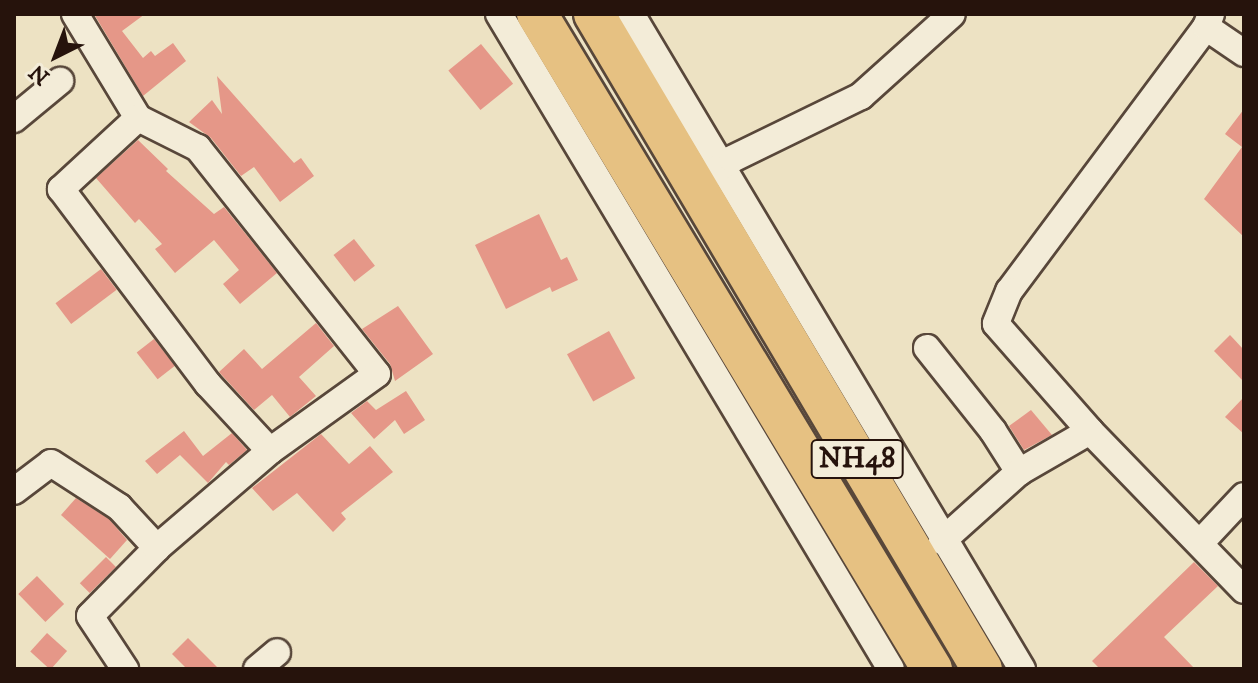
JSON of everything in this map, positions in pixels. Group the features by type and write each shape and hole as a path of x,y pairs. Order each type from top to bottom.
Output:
{"highway":[{"name":"NH48","path":"537,14 606,161 641,189 932,669"},
{"name":"NH48","path":"594,14 707,176 733,249 982,669"}],"street":[{"path":"75,14 138,118 198,148 377,374 270,451 157,548 90,616 125,669"},
{"path":"499,14 606,161 891,669"},
{"path":"707,176 861,96 952,14"},
{"path":"642,19 707,176 1022,669"},
{"path":"1244,53 1209,20 1009,291 996,324 1090,431 1244,590"},
{"path":"14,119 60,81"},
{"path":"138,118 61,189 208,384 270,451"},
{"path":"927,348 993,431 1019,472"},
{"path":"942,541 1019,472 1090,431"},
{"path":"14,491 51,463 119,507 157,548"},
{"path":"1200,543 1244,496"},
{"path":"257,669 277,652"}],"building":[{"path":"94,14 145,14 122,31 143,58 151,51 155,56 173,43 186,61 143,96"},
{"path":"481,44 513,84 480,110 448,70"},
{"path":"217,76 294,163 301,158 314,176 280,202 254,167 241,176 211,138 189,122 212,100 222,114"},
{"path":"1244,109 1244,237 1204,199 1242,147 1225,134"},
{"path":"138,140 168,169 166,171 214,214 224,207 277,273 240,304 223,284 239,270 214,240 175,273 155,249 162,244 139,219 135,223 96,178"},
{"path":"539,214 561,260 567,257 578,280 552,292 550,287 506,309 475,245"},
{"path":"354,239 375,266 354,282 334,255"},
{"path":"101,269 117,290 71,324 55,303"},
{"path":"398,306 433,354 395,381 390,364 362,329"},
{"path":"316,323 334,346 299,377 316,396 290,417 272,395 254,410 219,372 244,349 262,369"},
{"path":"609,331 635,378 593,402 567,354"},
{"path":"1230,335 1244,350 1244,382 1214,351"},
{"path":"154,339 175,366 158,379 137,353"},
{"path":"406,391 425,420 404,434 395,420 374,439 351,413 367,401 376,410"},
{"path":"1244,397 1244,434 1225,417"},
{"path":"1031,410 1052,435 1024,450 1009,426"},
{"path":"184,431 203,456 232,433 247,450 229,465 226,462 208,483 180,455 157,474 145,461"},
{"path":"321,434 349,464 370,446 393,472 341,513 346,519 333,532 297,493 273,511 252,488"},
{"path":"76,498 109,519 127,540 110,559 61,515"},
{"path":"106,557 116,567 90,593 80,583"},
{"path":"1194,562 1218,586 1164,637 1195,669 1100,669 1092,661"},
{"path":"37,576 64,604 45,622 18,594"},
{"path":"47,633 67,651 51,669 30,652"},
{"path":"188,638 219,669 187,669 172,654"}]}
